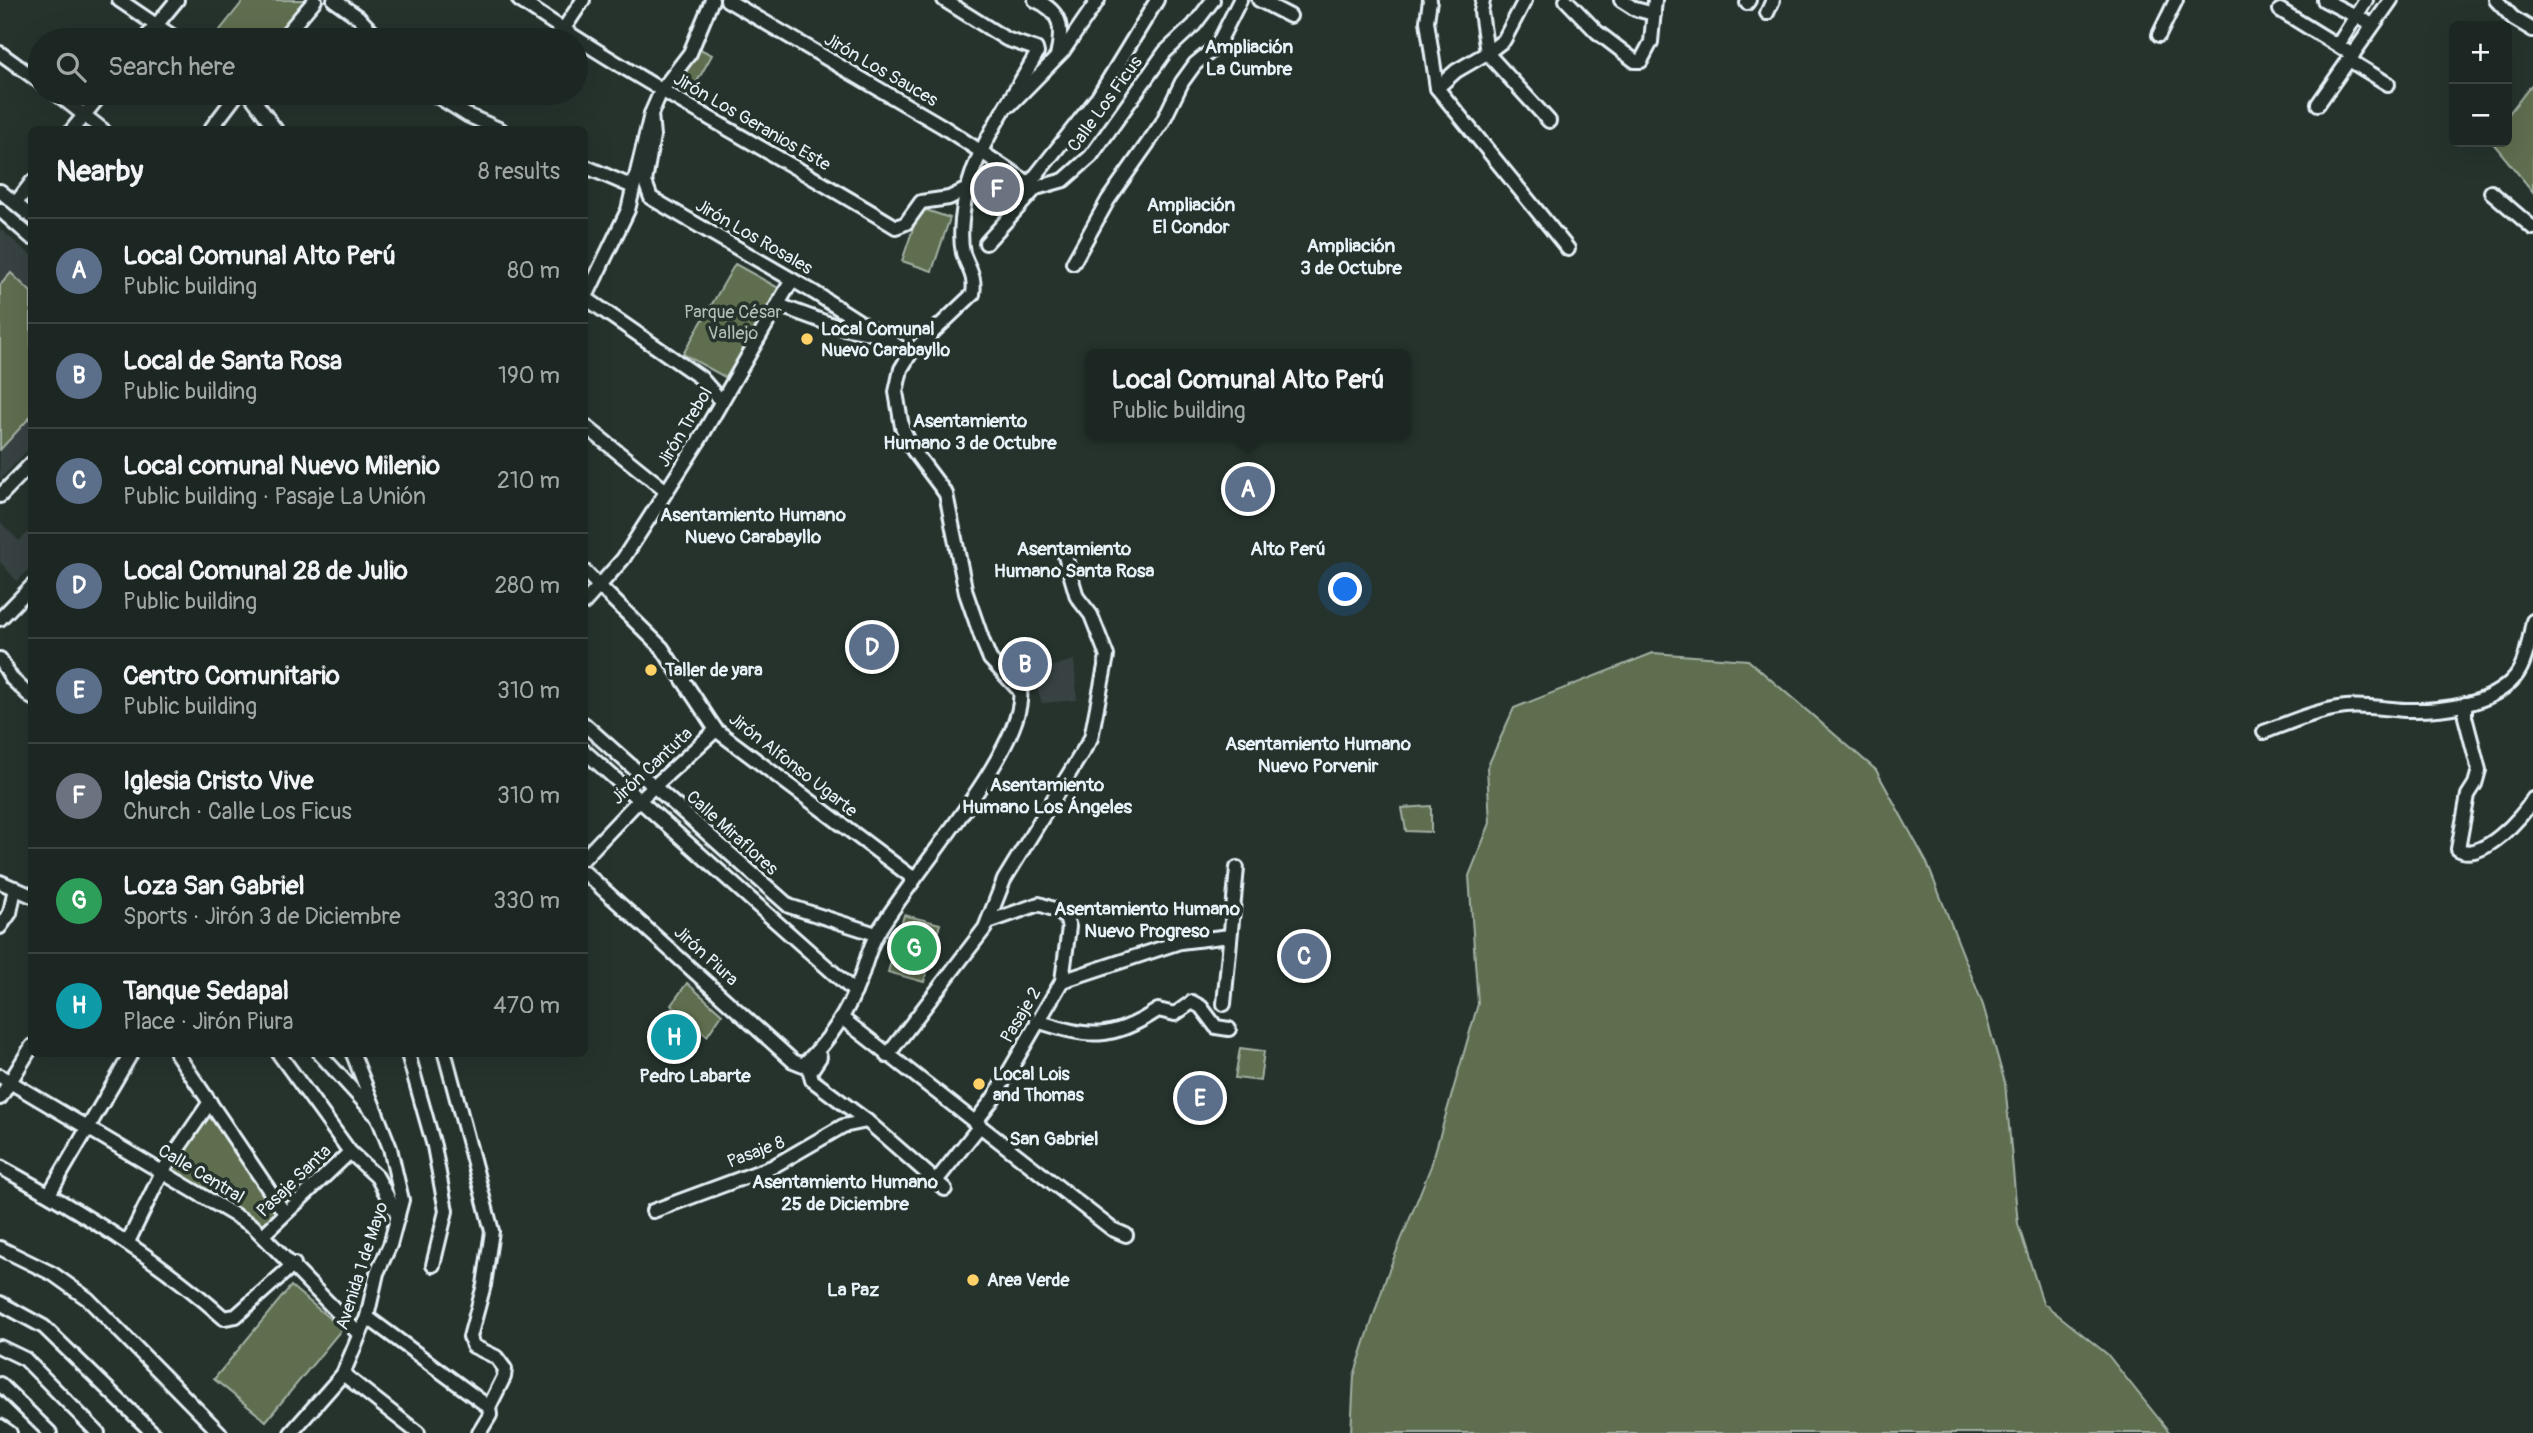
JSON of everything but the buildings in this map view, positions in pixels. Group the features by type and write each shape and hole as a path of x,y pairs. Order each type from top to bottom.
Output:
{"street":[{"path":"119,0 160,28"},
{"path":"154,28 177,0"},
{"path":"291,28 315,0"},
{"path":"334,0 369,28"},
{"name":"Jirón Los Geranios Este","path":"519,0 560,28"},
{"path":"564,28 583,0"},
{"path":"588,293 628,209 651,114 661,91 690,53 712,0"},
{"name":"Jirón Los Sauces","path":"727,0 981,150 1032,186"},
{"path":"867,1121 810,1076 825,1044 843,1019 876,934 912,878 964,813 1012,729 1021,699 1016,684 990,659 983,642 966,593 946,494 913,450 902,428 896,392 901,369 911,354 973,294 973,272 962,251 962,220 967,189 981,150 1036,50 1006,39 944,0"},
{"path":"1035,0 1056,13 1061,22 1058,56"},
{"path":"1000,116 1058,56 1098,0"},
{"path":"1032,186 1098,97 1157,0"},
{"name":"Calle Los Ficus","path":"986,243 1032,186 1064,180 1091,156 1165,52 1195,25 1213,0"},
{"path":"1073,263 1108,200 1162,123 1182,82 1195,64 1217,46 1240,0"},
{"path":"1259,0 1290,16"},
{"path":"1430,0 1427,20 1437,88 1568,249"},
{"path":"1483,0 1481,12 1487,53 1549,121"},
{"path":"1437,88 1456,71 1504,40 1525,0"},
{"path":"1566,0 1597,32 1635,61 1641,61 1647,54 1655,0"},
{"path":"1621,0 1635,9 1654,14"},
{"path":"1767,13 1773,0"},
{"path":"2324,0 2373,26"},
{"path":"2338,45 2366,0"},
{"path":"2318,104 2391,0"},
{"path":"2496,0 2514,18 2533,30"},
{"path":"2159,35 2173,2"},
{"path":"2280,10 2338,45 2388,84"},
{"name":"Jirón Los Geranios Este","path":"588,46 661,91 786,160 896,228 906,223 921,202 949,198 967,189"},
{"path":"0,53 28,73"},
{"path":"73,105 99,126"},
{"path":"75,126 92,105"},
{"path":"213,126 229,105"},
{"path":"258,105 273,126"},
{"path":"451,105 492,126"},
{"name":"Jirón Los Rosales","path":"651,114 653,136 645,182 651,198 792,280 911,354"},
{"path":"588,168 633,187"},
{"path":"16,203 28,187"},
{"path":"0,191 28,214"},
{"path":"2491,192 2533,228"},
{"path":"0,210 28,234"},
{"name":"Jirón Trebol","path":"588,599 623,559 792,280"},
{"path":"588,301 701,378 721,401"},
{"path":"778,305 838,327 882,335"},
{"path":"588,428 666,491"},
{"path":"0,496 28,467"},
{"path":"887,1056 921,1016 988,922 1004,880 1091,738 1104,684 1107,656 1091,615 1077,597 1065,556"},
{"name":"Jirón Alfonso Ugarte","path":"588,575 662,648 716,730 912,878"},
{"path":"0,619 28,590"},
{"path":"2264,732 2312,714 2348,706 2422,710 2465,704 2491,695 2514,678 2524,661 2533,621"},
{"path":"0,659 12,679 28,694"},
{"path":"2465,704 2465,717 2479,769 2475,784 2468,795 2458,849 2474,851 2489,843 2516,823 2533,799"},
{"name":"Calle Miraflores","path":"588,728 789,906 876,934"},
{"name":"Jirón Cantuta","path":"588,854 638,801 716,730"},
{"path":"588,755 855,992"},
{"path":"1224,1004 1237,868"},
{"name":"Jirón Piura","path":"588,876 793,1061 803,1065 825,1044"},
{"path":"0,882 28,894"},
{"path":"0,927 10,913 15,888"},
{"name":"Pasaje 2","path":"867,1121 940,1185 1062,981 1069,927 1066,918 1056,910 1040,904 998,921 988,922"},
{"path":"1062,981 1180,942 1203,937 1230,936"},
{"path":"1037,1021 1071,1032 1100,1036 1123,1030 1158,1010 1175,1014 1192,1002 1201,1007 1216,1027 1229,1029"},
{"path":"843,1019 1112,1229 1126,1235"},
{"path":"0,1098 5,1079 28,1051"},
{"path":"49,1194 129,1057"},
{"path":"179,1057 284,1212"},
{"path":"281,1057 350,1152 377,1177 397,1210 398,1221"},
{"path":"323,1057 377,1116"},
{"name":"Avenida 1 de Mayo","path":"299,1431 343,1374 367,1317 377,1273 398,1221 402,1200 390,1148 354,1057"},
{"path":"409,1057 434,1146 446,1211 433,1265"},
{"path":"446,1057 492,1231 484,1285 470,1337 473,1346 496,1357 505,1369 489,1407 490,1415 479,1433"},
{"name":"Calle Central","path":"5,1079 253,1226 294,1264 359,1334"},
{"path":"128,1242 162,1171 210,1102"},
{"name":"Pasaje 8","path":"653,1210 772,1167 843,1126 867,1121"},
{"name":"Pasaje Santa","path":"263,1235 284,1212 350,1152"},
{"path":"0,1167 128,1242 180,1279 224,1318 236,1316 294,1264"},
{"path":"0,1248 73,1286 220,1433"},
{"path":"0,1303 44,1327 153,1433"},
{"path":"367,1317 489,1407"},
{"path":"0,1347 25,1359 98,1433"},
{"path":"343,1374 418,1433"},
{"path":"0,1384 50,1433"},
{"path":"0,1426 10,1433"}],"shaded area":[{"path":"0,229 28,253 28,449 0,480"},
{"path":"0,522 19,541 28,532 28,570 17,581 0,562"},
{"path":"1074,660 1077,700 1042,703 1032,672"}],"green space":[{"path":"244,0 310,0 286,28 222,28"},
{"path":"700,49 712,55 693,89 680,82"},
{"path":"2533,83 2533,192 2496,147 2512,147 2512,110"},
{"path":"920,208 950,218 932,271 902,261"},
{"name":"Parque César Vallejo","path":"735,264 782,290 730,380 683,354"},
{"path":"11,273 28,289 28,419 0,450 0,285"},
{"path":"1653,653 1748,660 1876,770 1927,863 1983,1005 2005,1083 2018,1224 2043,1303 2107,1354 2170,1433 1351,1433 1354,1376 1387,1275 1431,1166 1478,1004 1469,876 1490,823 1487,768 1514,708"},
{"path":"1431,806 1431,832 1406,831 1402,808"},
{"path":"904,915 940,924 924,982 888,972"},
{"path":"687,983 722,1014 707,1036 671,1005"},
{"path":"1240,1048 1264,1051 1260,1081 1235,1078"},
{"path":"210,1110 279,1212 263,1228 170,1170"},
{"path":"291,1286 342,1329 266,1421 214,1379"}],"place":[{"name":"Iglesia Cristo Vive","path":"997,189"},
{"name":"Local Comunal Nuevo Carabayllo","path":"807,339"},
{"name":"Local Comunal Alto Perú","path":"1248,489"},
{"name":"Local Comunal 28 de Julio","path":"872,647"},
{"name":"Local de Santa Rosa","path":"1025,664"},
{"name":"Taller de yara","path":"651,670"},
{"name":"Loza San Gabriel","path":"914,948"},
{"name":"Local comunal Nuevo Milenio","path":"1304,956"},
{"name":"Tanque Sedapal","path":"674,1037"},
{"name":"Local Lois and Thomas","path":"979,1084"},
{"name":"Centro Comunitario","path":"1200,1098"},
{"name":"Area Verde","path":"973,1280"}],"district":[{"name":"Ampliación La Cumbre","path":"1249,58"},
{"name":"Ampliación El Condor","path":"1191,216"},
{"name":"Ampliación 3 de Octubre","path":"1351,257"},
{"name":"Asentamiento Humano 3 de Octubre","path":"970,432"},
{"name":"Asentamiento Humano Nuevo Carabayllo","path":"753,526"},
{"name":"Alto Perú","path":"1288,549"},
{"name":"Asentamiento Humano Santa Rosa","path":"1074,560"},
{"name":"Asentamiento Humano Nuevo Porvenir","path":"1318,755"},
{"name":"Asentamiento Humano Los Ángeles","path":"1047,796"},
{"name":"Asentamiento Humano Nuevo Progreso","path":"1147,920"},
{"name":"Pedro Labarte","path":"695,1076"},
{"name":"San Gabriel","path":"1054,1139"},
{"name":"Asentamiento Humano 25 de Diciembre","path":"845,1193"},
{"name":"La Paz","path":"853,1290"}]}
